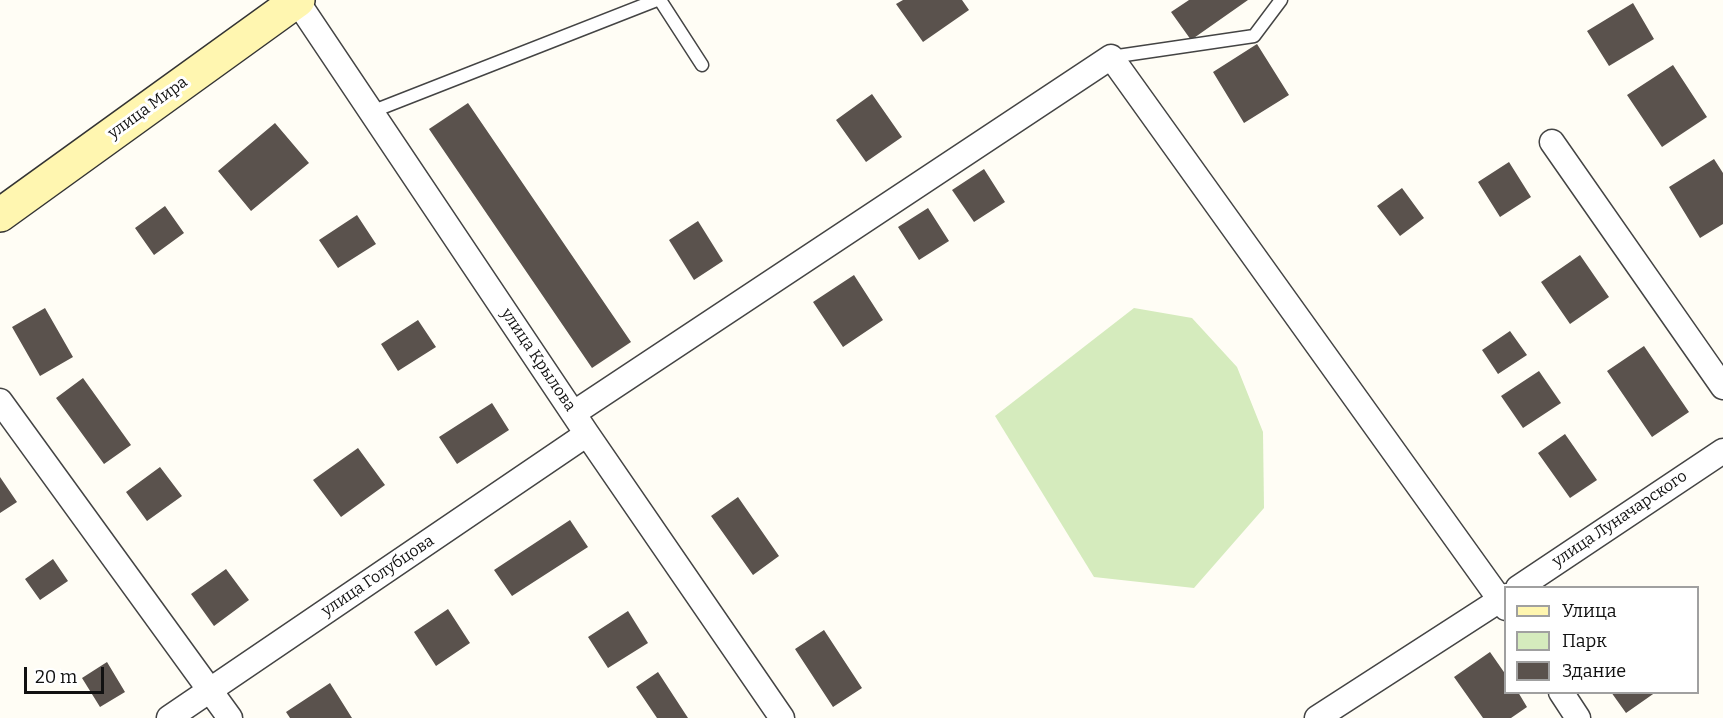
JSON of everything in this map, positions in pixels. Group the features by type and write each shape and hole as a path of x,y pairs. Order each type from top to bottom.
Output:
{"street":[{"name":"улица Крылова","path":"297,0 587,434 782,718"},
{"name":"улица Мира","path":"0,215 297,0"},
{"path":"574,412 1111,57 1504,594"},
{"path":"1552,142 1723,387"},
{"path":"0,401 230,718"},
{"name":"улица Голубцова","path":"169,718 587,434"},
{"name":"улица Луначарского","path":"1525,586 1723,451"},
{"name":"улица Луначарского","path":"1317,718 1504,600"},
{"path":"1562,694 1578,718"}],"lane":[{"path":"371,112 659,0 702,65"},
{"path":"1111,57 1254,36 1281,0"}],"green space":[{"path":"1134,308 1192,318 1237,367 1263,432 1264,508 1194,588 1094,577 995,416"}],"building":[{"path":"903,0 962,0 969,10 923,42 896,4"},
{"path":"1189,0 1248,0 1191,40 1171,12"},
{"path":"1633,3 1654,39 1609,66 1587,31"},
{"path":"1257,44 1289,95 1244,123 1213,72"},
{"path":"1673,65 1707,117 1662,147 1627,95"},
{"path":"872,94 902,137 866,162 836,120"},
{"path":"468,103 631,342 592,368 429,129"},
{"path":"275,123 309,163 251,211 218,171"},
{"path":"1714,159 1723,173 1723,224 1700,238 1669,187"},
{"path":"1509,162 1531,197 1500,217 1478,182"},
{"path":"984,169 1005,202 974,222 952,190"},
{"path":"1402,188 1424,218 1400,236 1377,206"},
{"path":"165,206 184,233 154,255 135,228"},
{"path":"928,208 949,241 919,260 898,227"},
{"path":"357,215 376,244 338,268 319,240"},
{"path":"698,221 723,261 694,280 669,240"},
{"path":"1580,255 1609,297 1570,324 1541,282"},
{"path":"854,275 883,320 843,347 813,302"},
{"path":"45,308 73,357 40,376 12,327"},
{"path":"418,320 436,347 398,371 381,344"},
{"path":"1510,331 1527,355 1498,374 1482,350"},
{"path":"1644,346 1689,412 1652,437 1607,371"},
{"path":"1539,371 1561,403 1523,428 1501,396"},
{"path":"83,378 131,445 104,464 56,398"},
{"path":"492,403 509,430 457,464 439,437"},
{"path":"1565,434 1597,480 1570,498 1538,453"},
{"path":"358,448 385,485 341,517 313,480"},
{"path":"160,467 182,496 147,521 126,492"},
{"path":"0,477 17,502 0,513"},
{"path":"738,497 779,556 753,575 711,516"},
{"path":"570,520 588,547 512,596 494,570"},
{"path":"53,559 68,581 40,600 25,579"},
{"path":"226,569 249,600 214,626 191,594"},
{"path":"448,609 470,643 436,666 414,632"},
{"path":"628,611 648,643 608,668 588,637"},
{"path":"824,630 862,688 833,707 795,649"},
{"path":"1490,652 1504,672 1504,694 1519,694 1527,707 1511,718 1483,718 1454,677"},
{"path":"107,662 125,692 100,707 82,678"},
{"path":"658,672 688,718 657,718 636,687"},
{"path":"330,683 352,718 290,718 286,712"},
{"path":"1612,694 1653,694 1626,713"}]}
